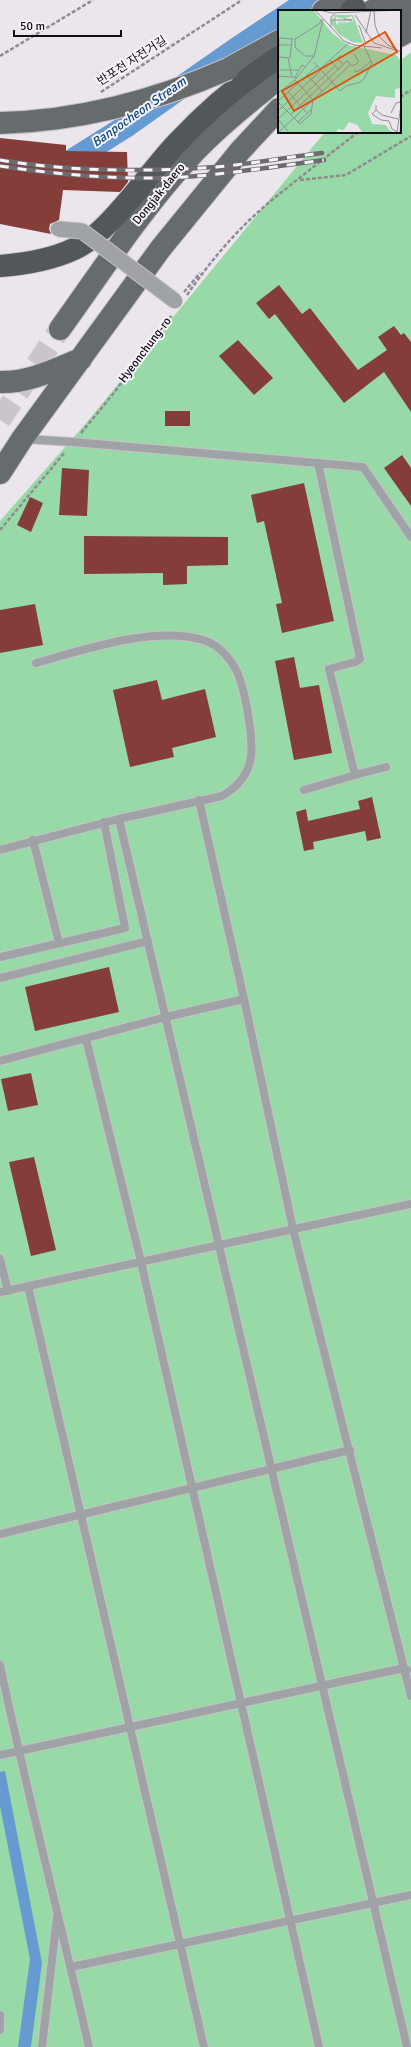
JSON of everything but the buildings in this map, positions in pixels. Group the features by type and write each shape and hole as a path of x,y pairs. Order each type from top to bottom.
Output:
{"highway":[{"path":"0,266 25,264 75,249 96,234 192,128 218,103 278,58"}],"main road":[{"path":"332,10 392,0"},
{"path":"401,13 411,7"},
{"path":"401,35 411,29"},
{"path":"0,123 51,120 115,108 185,88 228,69 278,42"},
{"name":"Dongjak-daero","path":"60,329 134,226 186,161 219,128 278,79"},
{"path":"0,473 22,439 160,248 240,151 278,110"},
{"path":"240,151 278,123"},
{"path":"0,382 29,377 81,359"}],"street":[{"path":"58,229 82,231 178,303"}],"lane":[{"path":"22,439 364,467 411,537"},
{"path":"318,463 360,655 359,660 329,669 355,775"},
{"path":"0,850 104,822 198,800 222,796 235,788 243,777 250,762 252,742 240,682 231,661 218,648 206,641 189,638 155,637 111,642 36,663"},
{"path":"304,790 386,767"},
{"path":"198,800 244,999 293,1229 408,1671 411,1696"},
{"path":"119,819 407,2047"},
{"path":"0,958 125,928 104,822"},
{"path":"33,840 59,943"},
{"path":"0,978 148,941"},
{"path":"0,1061 166,1017 244,999"},
{"path":"86,1039 142,1262 319,2047"},
{"path":"0,1259 4,1291 411,1204"},
{"path":"28,1286 204,2047"},
{"path":"0,1534 350,1450"},
{"path":"0,1665 18,1751 58,1909 89,2047"},
{"path":"0,1755 323,1686 408,1671"},
{"path":"71,1967 411,1895"},
{"path":"42,2047 58,1909"},
{"path":"0,2015 0,2030"}],"path":[{"path":"0,56 93,0"},
{"name":"반포천 자전거길","path":"93,95 100,92 242,0"},
{"path":"401,96 411,90"},
{"name":"Hyeonchung-ro","path":"0,530 113,394 178,303 210,262 271,201 300,180 357,133"},
{"path":"300,180 346,175 368,164 411,136"}],"green space":[{"path":"411,52 411,2047 0,2047 0,521 87,422 324,133 401,133 401,60"}],"water":[{"name":"Banpocheon Stream","path":"289,0 326,0 311,10 278,10 278,33 132,136 0,219 0,192 113,121"},
{"path":"5,1771 42,1963 31,2047 18,2047 30,1959 0,1806 0,1772"}],"tunnel":[{"path":"0,420 60,329"}],"railway":[{"path":"0,160 81,169 162,170 229,166 322,153"},
{"path":"0,166 82,175 124,178 164,178 224,173 324,160"}]}
